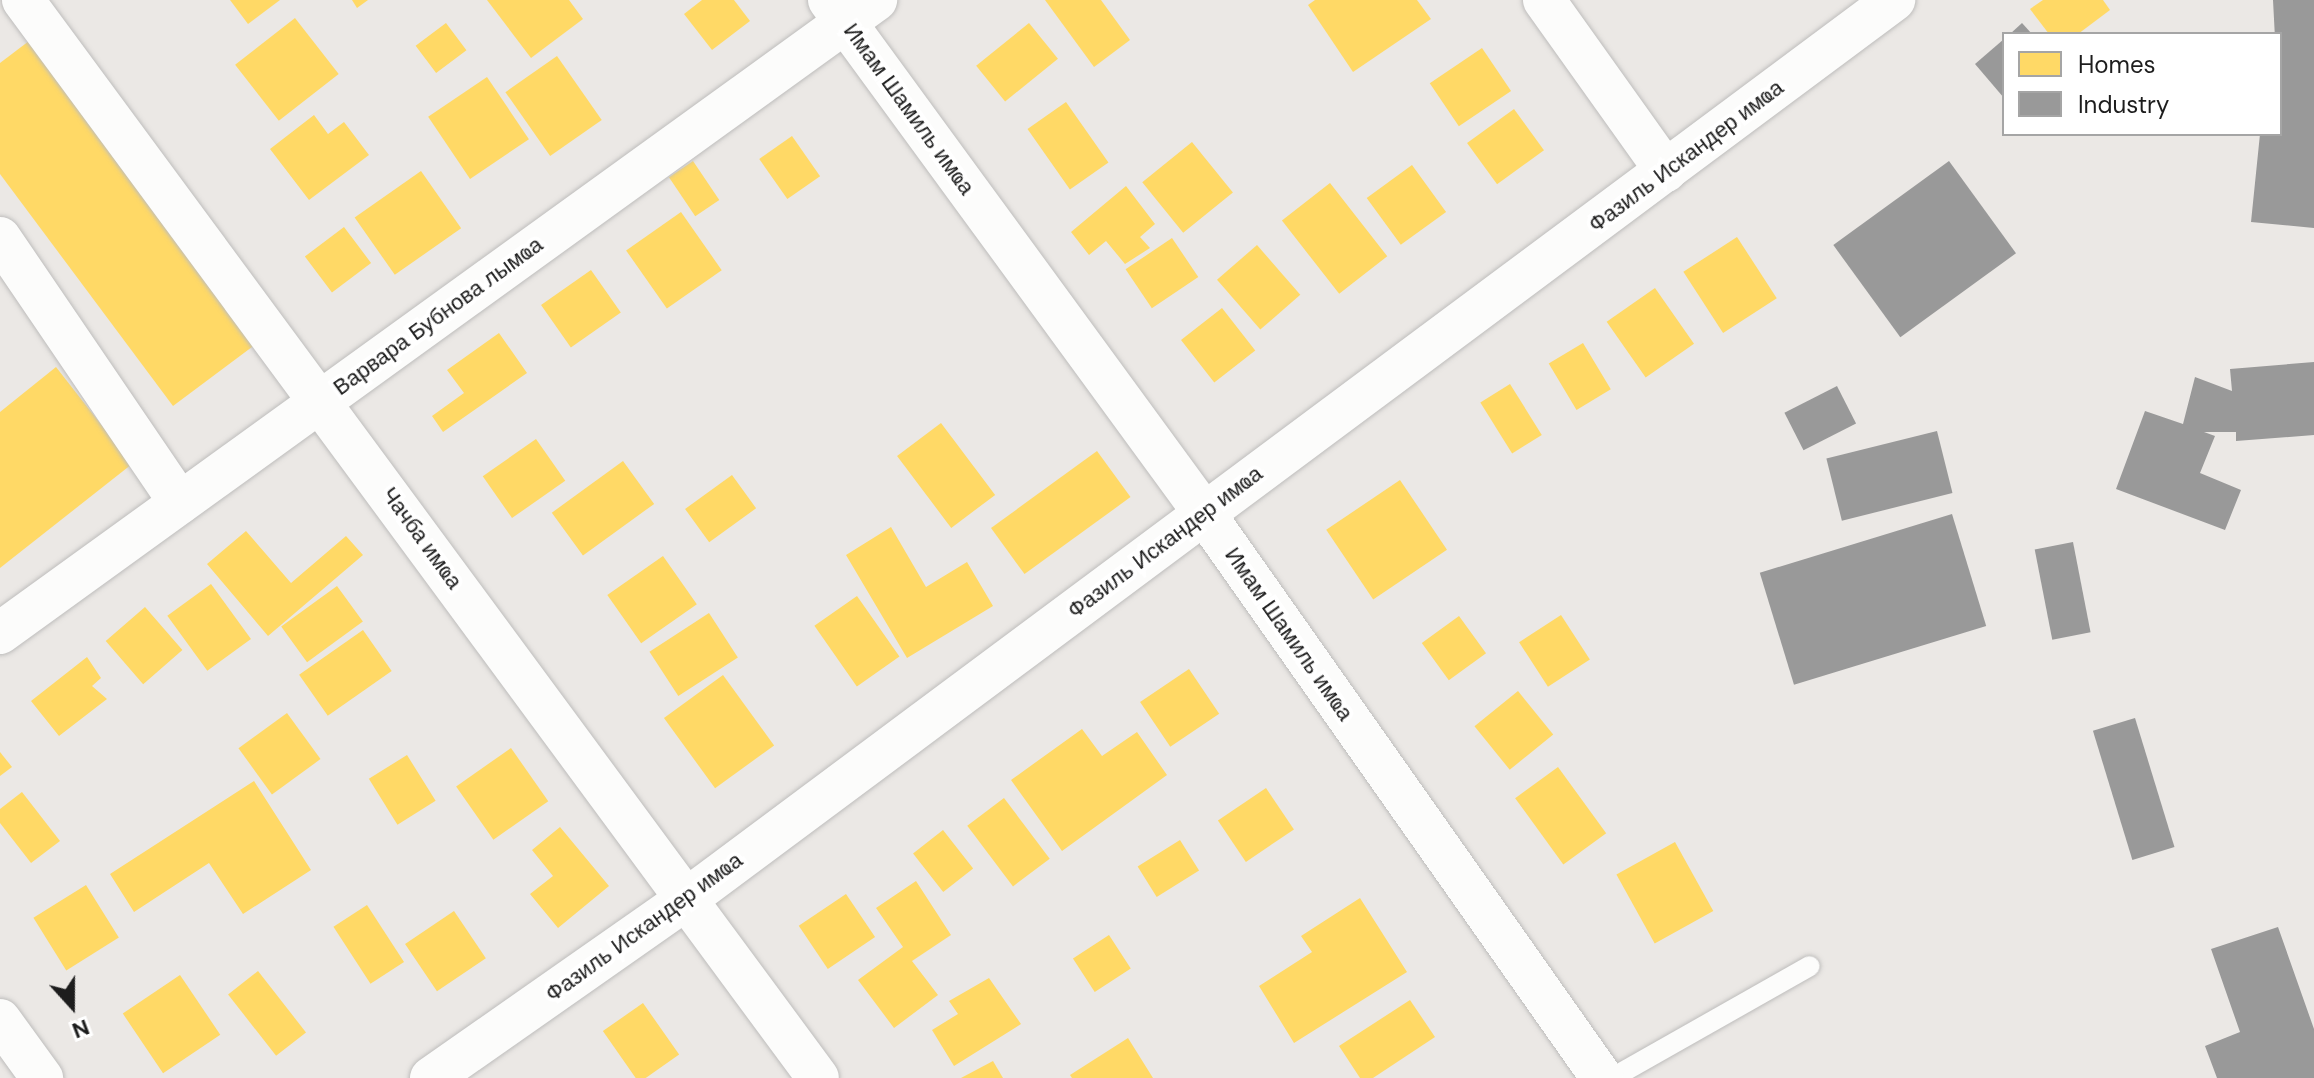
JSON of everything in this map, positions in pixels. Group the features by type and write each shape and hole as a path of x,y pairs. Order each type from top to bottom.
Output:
{"street":[{"name":"Чачба имҩа","path":"23,0 818,1078"},
{"path":"1544,0 1666,171"},
{"name":"Фазиль Искандер имҩа","path":"431,1078 688,898 1894,0"},
{"name":"Варвара Бубнова лымҩа","path":"0,633 320,401 850,7"},
{"name":"Имам Шамиль имҩа","path":"850,7 1602,1078"},
{"path":"0,238 180,503"},
{"path":"0,1020 42,1078"}],"lane":[{"path":"1612,1078 1810,966"}],"building: Homes":[{"path":"230,0 280,0 248,24"},
{"path":"352,0 368,0 357,8"},
{"path":"487,0 569,0 583,19 531,58"},
{"path":"702,0 734,0 750,21 712,50 684,14"},
{"path":"1045,0 1101,0 1130,40 1094,67"},
{"path":"1315,0 1417,0 1431,19 1353,72 1308,5"},
{"path":"2043,0 2103,0 2110,10 2081,32 2047,32 2030,9"},
{"path":"295,18 339,74 279,121 235,65"},
{"path":"446,23 466,50 436,73 416,46"},
{"path":"1029,23 1058,59 1005,102 976,66"},
{"path":"29,41 256,344 173,406 0,174 0,63"},
{"path":"1482,48 1511,91 1459,126 1430,83"},
{"path":"557,56 602,120 550,156 505,92"},
{"path":"487,77 529,139 470,179 428,117"},
{"path":"1066,102 1108,163 1070,190 1027,129"},
{"path":"1514,109 1544,150 1497,184 1467,143"},
{"path":"314,115 328,134 344,122 369,155 309,200 270,149"},
{"path":"792,136 820,176 787,199 759,159"},
{"path":"1192,142 1233,193 1183,233 1142,182"},
{"path":"693,161 719,200 695,216 669,177"},
{"path":"1412,165 1446,212 1401,245 1367,198"},
{"path":"421,171 461,228 395,275 355,217"},
{"path":"1330,183 1387,256 1339,294 1282,221"},
{"path":"1126,186 1155,224 1140,237 1150,248 1125,264 1106,241 1089,255 1071,232"},
{"path":"681,212 722,270 667,309 626,250"},
{"path":"344,227 371,263 332,292 305,256"},
{"path":"1737,237 1777,298 1723,333 1683,272"},
{"path":"1172,238 1198,277 1152,308 1126,269"},
{"path":"1257,245 1300,295 1260,330 1217,280"},
{"path":"591,270 621,313 571,348 541,305"},
{"path":"1655,288 1694,344 1646,378 1607,322"},
{"path":"1222,308 1255,351 1214,383 1181,340"},
{"path":"499,333 527,373 443,432 432,416 464,393 447,370"},
{"path":"1583,343 1611,389 1577,410 1549,364"},
{"path":"56,367 132,464 0,568 0,412"},
{"path":"1510,384 1542,435 1512,453 1480,403"},
{"path":"941,423 995,495 951,528 897,456"},
{"path":"536,439 565,481 512,518 483,476"},
{"path":"1097,451 1131,497 1025,574 991,528"},
{"path":"623,461 654,504 583,556 552,513"},
{"path":"732,475 756,508 709,542 685,509"},
{"path":"1400,480 1447,550 1373,599 1326,530"},
{"path":"891,527 926,587 967,562 993,606 907,658 846,555"},
{"path":"246,531 291,583 346,536 363,555 268,636 207,564"},
{"path":"663,556 697,604 641,643 607,595"},
{"path":"211,584 251,639 207,671 167,616"},
{"path":"337,586 363,622 307,662 281,627"},
{"path":"857,596 899,657 857,686 814,626"},
{"path":"145,607 182,650 143,684 106,641"},
{"path":"709,613 738,657 678,696 649,652"},
{"path":"1561,615 1590,659 1548,687 1519,642"},
{"path":"1459,616 1486,653 1449,680 1422,643"},
{"path":"363,630 392,671 328,716 299,675"},
{"path":"87,657 101,678 92,686 107,699 59,736 31,701"},
{"path":"1189,669 1219,714 1170,747 1140,702"},
{"path":"723,675 774,745 715,788 664,718"},
{"path":"1518,691 1553,735 1510,770 1474,726"},
{"path":"287,713 321,759 272,794 238,748"},
{"path":"1082,729 1102,756 1137,732 1167,775 1062,851 1011,780"},
{"path":"511,748 548,801 493,840 456,786"},
{"path":"0,752 12,767 0,776"},
{"path":"407,755 436,801 397,825 369,779"},
{"path":"1558,767 1606,833 1563,864 1515,798"},
{"path":"254,781 311,870 243,914 209,863 134,912 110,874"},
{"path":"1266,788 1294,829 1246,862 1218,820"},
{"path":"22,792 60,841 31,863 0,823 0,809"},
{"path":"1004,798 1050,859 1013,886 967,826"},
{"path":"560,827 609,886 558,928 530,894 553,876 532,850"},
{"path":"943,830 973,869 943,892 913,853"},
{"path":"1180,840 1199,871 1157,897 1138,866"},
{"path":"1675,842 1713,911 1655,944 1616,874"},
{"path":"916,881 951,935 912,961 938,995 894,1028 858,980 903,947 876,908"},
{"path":"86,885 119,938 66,970 33,918"},
{"path":"846,894 875,937 828,969 799,926"},
{"path":"1360,898 1407,972 1294,1043 1259,986 1312,952 1301,936"},
{"path":"367,905 404,962 370,984 333,927"},
{"path":"454,911 486,958 437,991 405,944"},
{"path":"1109,935 1131,969 1095,992 1073,958"},
{"path":"258,971 306,1032 276,1056 228,994"},
{"path":"180,975 220,1035 163,1073 123,1014"},
{"path":"989,978 1021,1024 954,1066 932,1030 958,1014 949,1001"},
{"path":"1410,1000 1435,1037 1373,1078 1360,1078 1339,1046"},
{"path":"643,1003 679,1055 646,1078 636,1078 603,1031"},
{"path":"1128,1038 1153,1078 1072,1078 1070,1075"},
{"path":"993,1061 1003,1078 961,1078"}],"building: Industry":[{"path":"2273,0 2314,0 2314,228 2251,222 2260,136 2282,136 2282,32 2275,32"},
{"path":"2022,23 2030,32 2012,32"},
{"path":"2002,41 2002,96 1975,64"},
{"path":"1949,161 2016,253 1900,337 1833,245"},
{"path":"2314,362 2314,435 2236,441 2236,432 2204,432 2215,436 2200,473 2241,490 2225,530 2116,489 2145,411 2183,424 2195,377 2232,391 2230,369"},
{"path":"1837,386 1856,423 1803,450 1784,413"},
{"path":"1937,431 1952,493 1842,521 1826,459"},
{"path":"1952,514 1986,626 1794,685 1760,573"},
{"path":"2073,542 2091,632 2052,640 2035,549"},
{"path":"2135,718 2174,847 2132,860 2093,731"},
{"path":"2278,927 2314,1029 2314,1078 2217,1078 2205,1046 2240,1032 2211,949"}]}
